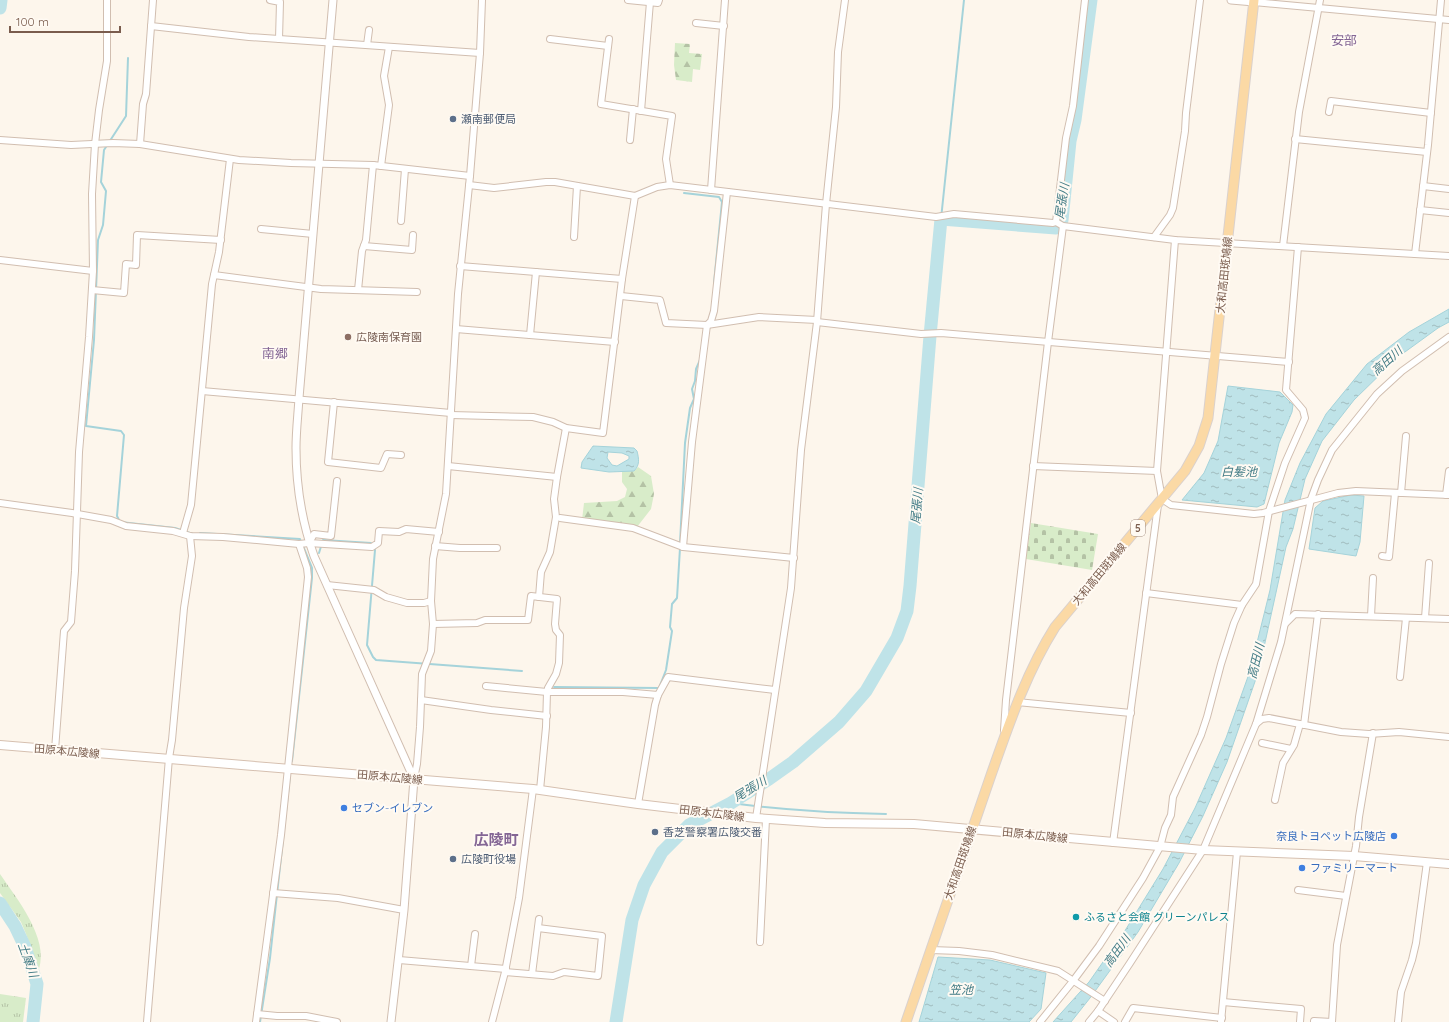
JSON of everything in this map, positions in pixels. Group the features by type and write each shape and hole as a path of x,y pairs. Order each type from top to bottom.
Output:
{"main road":[{"name":"大和高田斑鳩線","path":"906,1022 1017,702 1044,643 1055,627 1185,471 1199,446 1208,418 1254,1"},
{"name":"田原本広陵線","path":"0,745 537,789 638,804 766,819 914,824 1200,850 1354,856 1449,864"}],"street":[{"path":"55,750 64,631 71,622 75,571 79,452 93,271 92,194 95,144 107,61 107,0"},
{"path":"140,144 143,104 146,94 153,0"},
{"path":"270,0 280,2 279,39"},
{"path":"256,1022 282,835 308,577 296,447 328,43 333,0"},
{"path":"391,1022 404,910 414,779 417,764 422,674 431,651 434,624 431,601 435,546 445,505 460,266 470,176 480,53 482,0"},
{"path":"628,0 658,3 659,0"},
{"path":"711,190 725,0"},
{"path":"756,818 791,588 801,450 817,321 826,204 836,107 838,52 845,0"},
{"path":"1004,740 1006,700 1048,342 1066,138 1072,106 1085,0"},
{"path":"1154,237 1170,215 1173,208 1185,131 1200,0"},
{"path":"1231,0 1449,20"},
{"path":"1283,246 1299,112 1320,0"},
{"path":"1415,254 1431,113 1441,0"},
{"path":"641,111 650,2"},
{"path":"696,23 724,26"},
{"path":"150,26 238,36 480,53"},
{"path":"367,45 369,30"},
{"path":"550,39 608,46"},
{"path":"609,39 601,104 672,116 666,159 670,185"},
{"path":"381,166 389,105 384,76 389,47"},
{"path":"1329,112 1331,101 1431,113"},
{"path":"630,140 633,109"},
{"path":"1295,139 1427,152"},
{"path":"0,140 64,145 113,143 140,144 230,158 276,163 381,166 470,176"},
{"path":"184,530 191,505 214,275 217,262 230,158"},
{"path":"358,290 362,251 366,240 373,166"},
{"path":"401,221 405,169"},
{"path":"469,185 494,188 546,182 635,196 657,187 670,185 936,217 950,215 1053,223 1175,240 1449,256"},
{"path":"574,236 577,186"},
{"path":"1423,186 1449,189"},
{"path":"683,547 692,442 708,325 714,311 727,192"},
{"path":"202,391 299,398 451,414 533,417 554,422 566,428 603,433 622,279 635,196"},
{"path":"1420,210 1449,213"},
{"path":"261,229 313,234"},
{"path":"92,290 124,293 126,264 136,265 137,235 220,240"},
{"path":"364,246 412,250 413,235"},
{"path":"1113,843 1146,593 1160,502 1157,472 1175,240"},
{"path":"1040,1022 1075,982 1162,847 1165,828 1171,815 1173,797 1201,735 1234,623 1242,606 1256,584 1272,510 1285,463 1305,418 1304,410 1286,390 1298,247"},
{"path":"0,260 93,271"},
{"path":"460,266 622,279"},
{"path":"530,335 536,272"},
{"path":"214,275 308,288 417,292"},
{"path":"621,296 660,300 666,323 708,325 758,317 817,321 925,334 937,333 1289,362"},
{"path":"456,329 615,342"},
{"path":"1089,1022 1105,1001 1200,850 1256,724 1276,660 1285,624 1311,499 1332,450 1377,394 1402,371 1449,337"},
{"path":"334,402 328,462 381,468 387,454 401,455"},
{"path":"539,597 541,572 550,552 556,517 554,499 566,428"},
{"path":"1382,556 1389,557 1406,436"},
{"path":"448,466 557,477"},
{"path":"1033,466 1157,472"},
{"path":"1160,502 1186,507 1254,514 1311,499 1356,491 1448,495 1449,471"},
{"path":"304,543 314,534 330,536 337,481"},
{"path":"0,503 111,520 126,526 173,531 184,530"},
{"path":"560,518 633,528 683,547 794,558"},
{"path":"147,1022 169,758 173,732 184,608 192,556 190,536 184,530"},
{"path":"190,536 374,546 378,543 379,531 399,532 406,530 439,532"},
{"path":"304,543 327,585 414,779"},
{"path":"435,546 497,548"},
{"path":"1425,618 1429,563"},
{"path":"1371,616 1373,578"},
{"path":"327,585 372,590 386,597 407,603 424,603 431,601"},
{"path":"1146,593 1242,606"},
{"path":"434,624 477,623 485,620 528,620 531,596 557,600 555,624 556,630 560,635 558,669 547,692 547,716 537,789 519,898 505,970 492,1022"},
{"path":"1285,624 1296,614 1449,619"},
{"path":"1275,800 1283,763 1294,745 1302,724 1318,614"},
{"path":"1400,677 1406,618"},
{"path":"638,804 658,695 668,677 775,690"},
{"path":"486,686 547,692 623,692 658,695"},
{"path":"421,700 547,716"},
{"path":"1017,702 1131,714"},
{"path":"1256,724 1262,719 1268,718 1341,732 1399,732 1449,736"},
{"path":"1314,1021 1332,1022 1337,945 1354,856 1373,733"},
{"path":"1262,743 1291,749"},
{"path":"760,942 766,819"},
{"path":"1125,1022 1133,1008 1221,1020 1237,852"},
{"path":"1398,1022 1401,992 1416,943 1427,862"},
{"path":"1298,890 1346,896"},
{"path":"273,893 338,898 404,910"},
{"path":"532,974 539,919"},
{"path":"399,960 471,966 553,976 564,972 598,976 602,936 538,928"},
{"path":"471,966 475,934"},
{"path":"931,950 960,951 999,957 1058,972 1105,1001"},
{"path":"1223,1002 1301,1009 1300,1022"},
{"path":"1098,1011 1114,1022"},
{"path":"257,1014 306,1016 337,1022"}],"green space":[{"path":"675,43 690,44 689,53 702,54 700,70 693,69 692,82 676,80 674,65"},
{"path":"638,467 651,476 654,494 651,509 637,527 582,520 584,503 617,501 625,497 627,489 622,482 622,471 634,471"},
{"path":"1031,523 1098,534 1092,570 1026,559"},
{"path":"0,874 30,919 36,932 40,945 41,957 39,969 21,922 0,893"},
{"path":"0,994 26,998 23,1022 0,1022"}],"water":[{"name":"高田川","path":"1449,309 1449,322 1438,328 1398,357 1354,400 1322,441 1305,479 1293,529 1286,547 1259,670 1227,762 1203,816 1179,863 1138,932 1090,998 1071,1022 1053,1022 1089,982 1126,929 1163,869 1195,808 1226,738 1250,671 1270,590 1285,500 1300,463 1326,414 1367,364 1409,332"},
{"name":"白髪池","path":"1228,386 1280,392 1293,405 1292,412 1279,443 1264,504 1257,507 1182,500 1204,473 1218,441"},
{"path":"593,446 634,448 637,451 639,459 634,471 609,472 581,468 582,462","holes":["608,452 622,453 629,456 629,459 617,466 612,465 607,458"]},
{"path":"1351,495 1364,496 1360,542 1356,556 1309,549 1315,508 1323,501"},
{"name":"笠池","path":"938,957 990,960 1046,973 1041,1009 1029,1022 919,1022"}],"waterway":[{"name":"土庫川","path":"0,8 1,0"},
{"path":"941,219 964,0"},
{"name":"尾張川","path":"616,1022 632,920 644,885 662,852 689,825 731,803 769,779 793,762 839,722 866,691 897,638 907,611 910,586 941,219 1056,228 1062,220 1070,141 1075,120 1091,0"},
{"path":"128,58 126,116 104,150 101,182 106,191 103,225 98,240 94,340 86,426 121,431 124,435 117,516 120,522 175,528 193,534"},
{"path":"684,193 719,197 722,202 714,283"},
{"path":"680,544 685,443 690,408 694,399 692,389 695,381 696,369 700,360"},
{"path":"200,533 300,539 301,542"},
{"path":"319,553 323,540 371,543 375,550 367,645 376,660 522,671"},
{"path":"292,761 312,578 312,568 303,546"},
{"path":"554,687 659,688 666,670 672,631 670,627 672,604 677,598 680,548"},
{"path":"260,1022 270,958 290,775"},
{"path":"731,803 808,811 886,814"},
{"name":"土庫川","path":"0,903 15,926 25,947 37,984 33,1022"}],"place":[{"name":"瀬南郵便局","path":"453,119"},
{"name":"広陵南保育園","path":"348,337"},
{"name":"セブン-イレブン","path":"344,808"},
{"name":"香芝警察署広陵交番","path":"655,832"},
{"name":"奈良トヨペット広陵店","path":"1394,836"},
{"name":"広陵町役場","path":"453,859"},
{"name":"ファミリーマート","path":"1302,868"},
{"name":"ふるさと会館 グリーンパレス","path":"1076,917"}],"district":[{"name":"安部","path":"1344,40"},
{"name":"南郷","path":"275,353"},
{"name":"広陵町","path":"496,840"}]}
